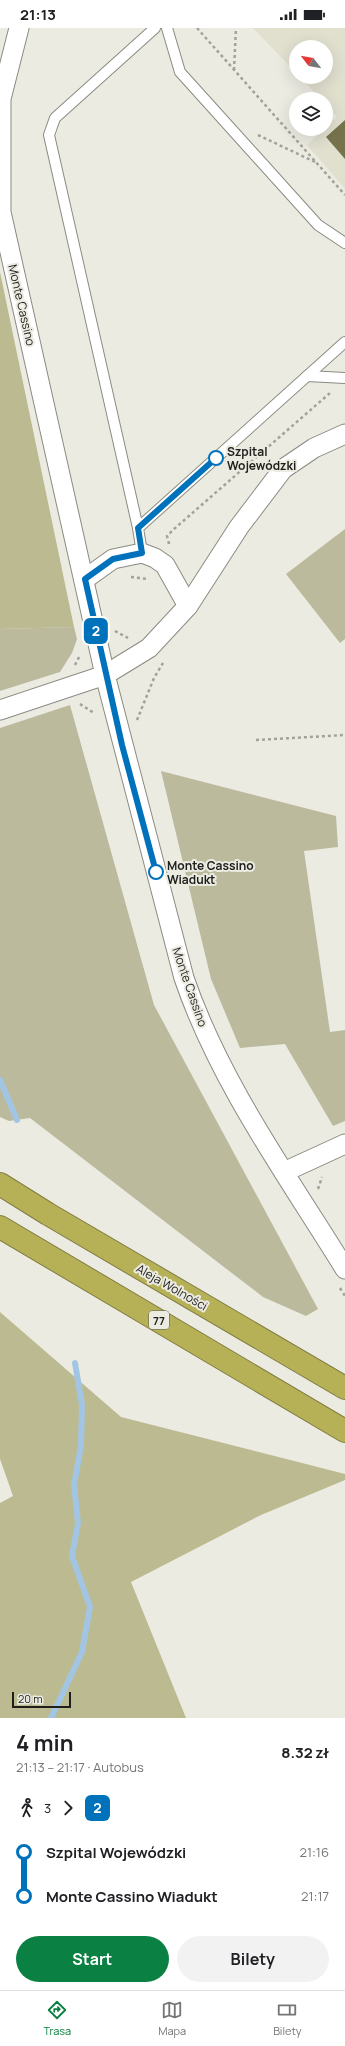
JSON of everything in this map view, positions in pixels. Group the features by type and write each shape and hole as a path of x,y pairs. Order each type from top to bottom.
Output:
{"highway":[{"name":"Aleja Wolności","path":"0,1184 48,1214 345,1388"},
{"name":"77","path":"0,1227 345,1431"}],"street":[{"name":"Monte Cassino","path":"19,28 1,99 1,212 85,579 105,675 184,978 194,1006 232,1087 345,1269"},
{"path":"0,710 105,675 149,648 188,606 239,527 283,469 314,448 345,434"},
{"path":"85,579 113,559 142,553 155,558 165,566 188,606"},
{"path":"284,1172 345,1144"}],"lane":[{"path":"142,553 138,528 49,135 55,118 155,28"},
{"path":"166,28 180,72 318,225 345,243"},
{"path":"138,528 345,342"},
{"path":"307,376 345,378"}],"path":[{"path":"197,28 345,195"},
{"path":"234,70 236,28"},
{"path":"257,135 317,164"},
{"path":"171,548 167,536 174,529 334,390"},
{"path":"127,577 145,577 152,582"},
{"path":"134,727 154,678 166,658"},
{"path":"256,740 345,735"}],"shaded area":[{"path":"253,28 345,28 345,189 307,145 317,136 333,136 333,121 337,117 333,113 333,92 314,92 307,84 333,84 333,40 289,40 289,66"},
{"path":"0,272 74,627 0,629"},
{"path":"0,1312 121,1417 345,1474 345,1480 261,1515 131,1582 186,1718 0,1718 0,1503 13,1496 0,1459"}],"green space":[{"path":"345,529 345,639 340,643 286,574"},
{"path":"74,627 77,639 72,653 60,672 0,691 0,629"},
{"path":"70,705 154,1005 318,1309 306,1316 263,1297 30,1118 9,1121 0,1117 0,728"},
{"path":"161,771 336,816 338,847 304,851 330,1032 345,1030 345,1121 333,1126 285,1044 240,1048 211,979"}],"building":[{"path":"345,120 345,159 326,137 333,136 333,131"}],"waterway":[{"path":"0,1080 17,1120"},
{"path":"51,1718 82,1652 90,1607 72,1556 78,1523 74,1485 81,1446 82,1405 75,1363"}],"bus line":[{"name":"2","path":"156,872 105,675 85,579 113,559 142,553 138,528 216,458"}],"place":[{"name":"Szpital Wojewódzki","path":"216,458"},
{"name":"Monte Cassino Wiadukt","path":"156,872"}]}
